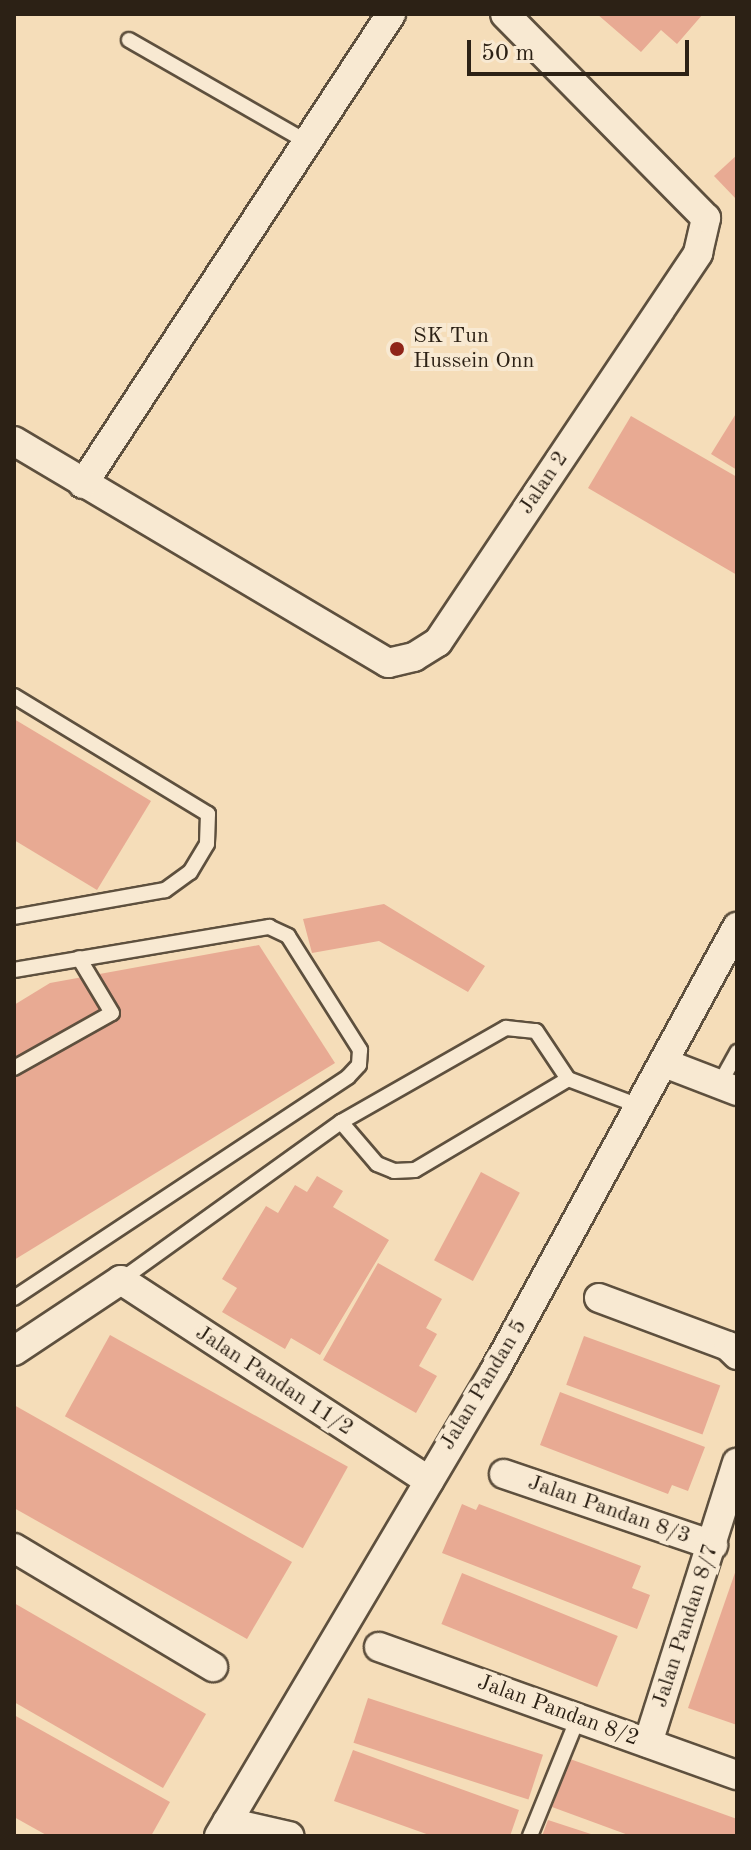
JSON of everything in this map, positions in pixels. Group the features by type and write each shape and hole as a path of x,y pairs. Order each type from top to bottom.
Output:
{"street":[{"path":"83,484 391,14"},
{"name":"Jalan 2","path":"14,441 388,663 414,657 438,642 698,253 706,218 505,14"},
{"name":"Jalan Pandan 5","path":"223,1829 429,1481 667,1064 737,927"},
{"path":"667,1064 728,1088"},
{"path":"14,1351 121,1280"},
{"name":"Jalan Pandan 11/2","path":"121,1280 429,1481"},
{"path":"599,1298 728,1346 737,1355"},
{"name":"Jalan Pandan 8/7","path":"648,1743 737,1463"},
{"name":"Jalan Pandan 8/3","path":"504,1474 713,1545"},
{"path":"14,1548 213,1667"},
{"name":"Jalan Pandan 8/2","path":"379,1647 737,1775"},
{"path":"223,1829 289,1836"}],"lane":[{"path":"129,40 307,142"},
{"path":"14,696 208,814 207,844 190,872 165,890 14,917"},
{"path":"14,970 269,927 288,936 360,1050 359,1065 14,1298"},
{"path":"14,1068 112,1013 79,958"},
{"path":"121,1280 341,1122 506,1028 536,1031 568,1079 642,1107"},
{"path":"728,1088 737,1052"},
{"path":"341,1122 377,1164 415,1170 568,1079"},
{"path":"530,1836 578,1718"}],"building":[{"path":"597,14 703,14 677,44 661,30 641,52"},
{"path":"737,155 737,200 714,176"},
{"path":"737,412 737,470 711,454"},
{"path":"631,416 737,477 737,575 588,488"},
{"path":"14,719 151,801 97,890 14,840"},
{"path":"384,904 485,966 468,992 379,941 312,953 303,919"},
{"path":"259,945 335,1063 14,1260 14,1005 50,983"},
{"path":"481,1172 520,1193 473,1281 434,1260"},
{"path":"317,1176 343,1191 333,1207 389,1240 320,1355 291,1338 285,1349 222,1312 237,1288 222,1279 266,1206 278,1213 295,1185 307,1192"},
{"path":"378,1263 442,1299 426,1328 437,1334 419,1366 437,1376 416,1413 323,1360"},
{"path":"110,1335 348,1467 303,1548 65,1416"},
{"path":"584,1336 720,1386 702,1434 566,1385"},
{"path":"560,1392 705,1447 688,1491 672,1485 668,1494 540,1445"},
{"path":"14,1405 292,1562 247,1639 14,1508"},
{"path":"462,1504 476,1510 479,1504 641,1566 632,1588 650,1595 637,1629 442,1553"},
{"path":"737,1567 737,1725 688,1708"},
{"path":"462,1573 618,1636 597,1687 441,1624"},
{"path":"14,1603 206,1714 163,1788 14,1702"},
{"path":"368,1698 543,1755 528,1800 353,1743"},
{"path":"14,1715 170,1802 151,1836 48,1836 14,1817"},
{"path":"353,1750 519,1810 510,1836 432,1836 334,1801"},
{"path":"570,1759 737,1819 737,1836 631,1836 552,1807"},
{"path":"548,1820 594,1835 594,1836 542,1836"}],"place":[{"name":"SK Tun Hussein Onn","path":"397,349"}]}
